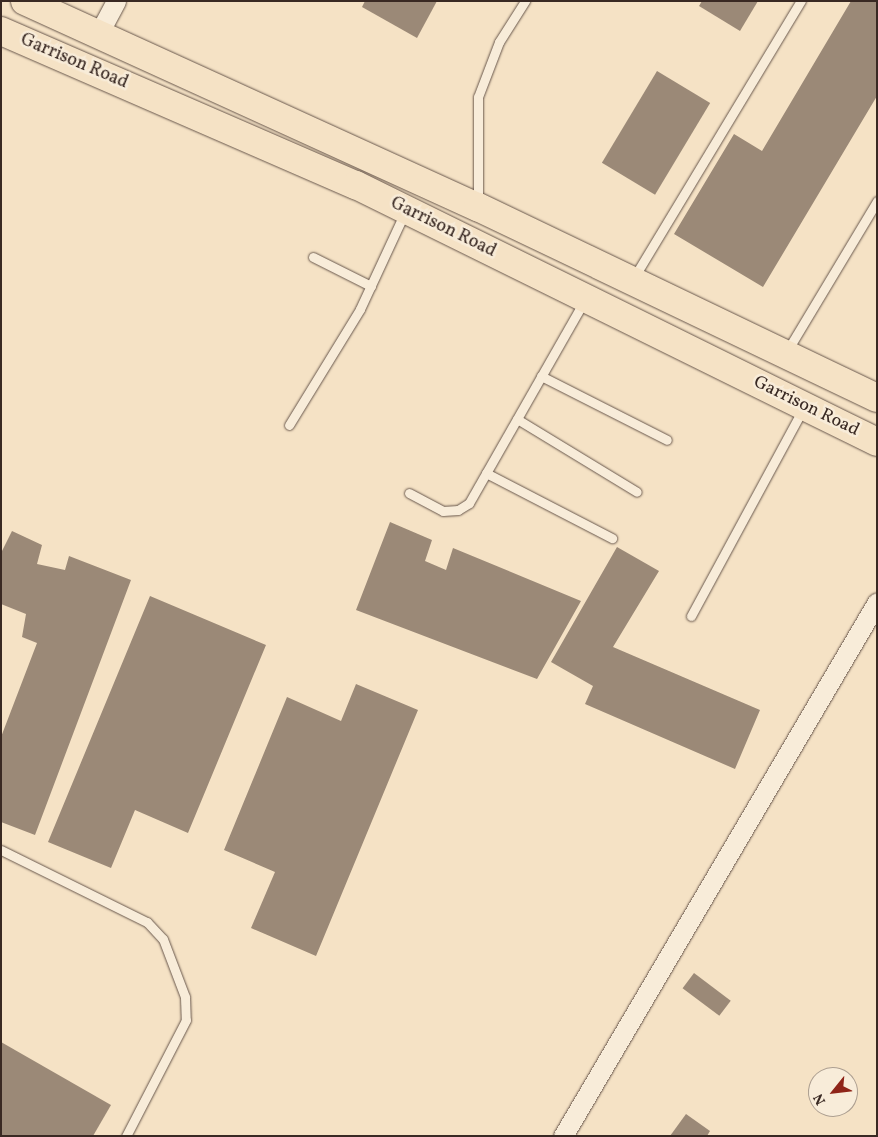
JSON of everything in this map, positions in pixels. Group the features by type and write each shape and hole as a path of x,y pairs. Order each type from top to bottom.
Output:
{"main road":[{"name":"Garrison Road","path":"25,1 56,7 99,33 478,207 877,398"},
{"name":"Garrison Road","path":"1,31 406,210 877,442"}],"street":[{"path":"99,33 116,1"},
{"path":"563,1136 877,602"}],"lane":[{"path":"478,207 478,97 499,42 525,1"},
{"path":"633,280 801,1"},
{"path":"785,354 877,201"},
{"path":"289,426 371,286 406,210"},
{"path":"313,257 371,286"},
{"path":"408,493 443,511 458,510 469,503 586,298"},
{"path":"541,376 667,440"},
{"path":"692,616 804,406"},
{"path":"517,419 637,492"},
{"path":"486,474 612,538"},
{"path":"1,850 147,922 164,939 185,997 186,1020 126,1136"}],"building":[{"path":"365,1 437,1 417,38 362,7"},
{"path":"702,1 758,1 740,31 699,6"},
{"path":"851,1 877,1 877,96 763,287 674,234 734,134 762,151"},
{"path":"657,71 710,103 655,195 602,163"},
{"path":"390,522 432,540 425,561 446,570 453,548 581,601 537,679 356,610"},
{"path":"12,531 42,545 37,564 65,570 69,556 131,580 35,835 1,822 1,737 37,643 22,637 26,614 1,604 1,553"},
{"path":"617,547 659,571 613,647 760,710 735,769 585,704 593,686 551,662"},
{"path":"150,596 266,645 188,833 135,810 111,868 48,842"},
{"path":"356,684 418,710 316,956 251,928 275,872 224,850 287,697 341,721"},
{"path":"694,973 731,1001 719,1016 683,988"},
{"path":"1,1042 111,1105 93,1136 1,1136"},
{"path":"686,1114 710,1131 707,1136 670,1136"}]}
